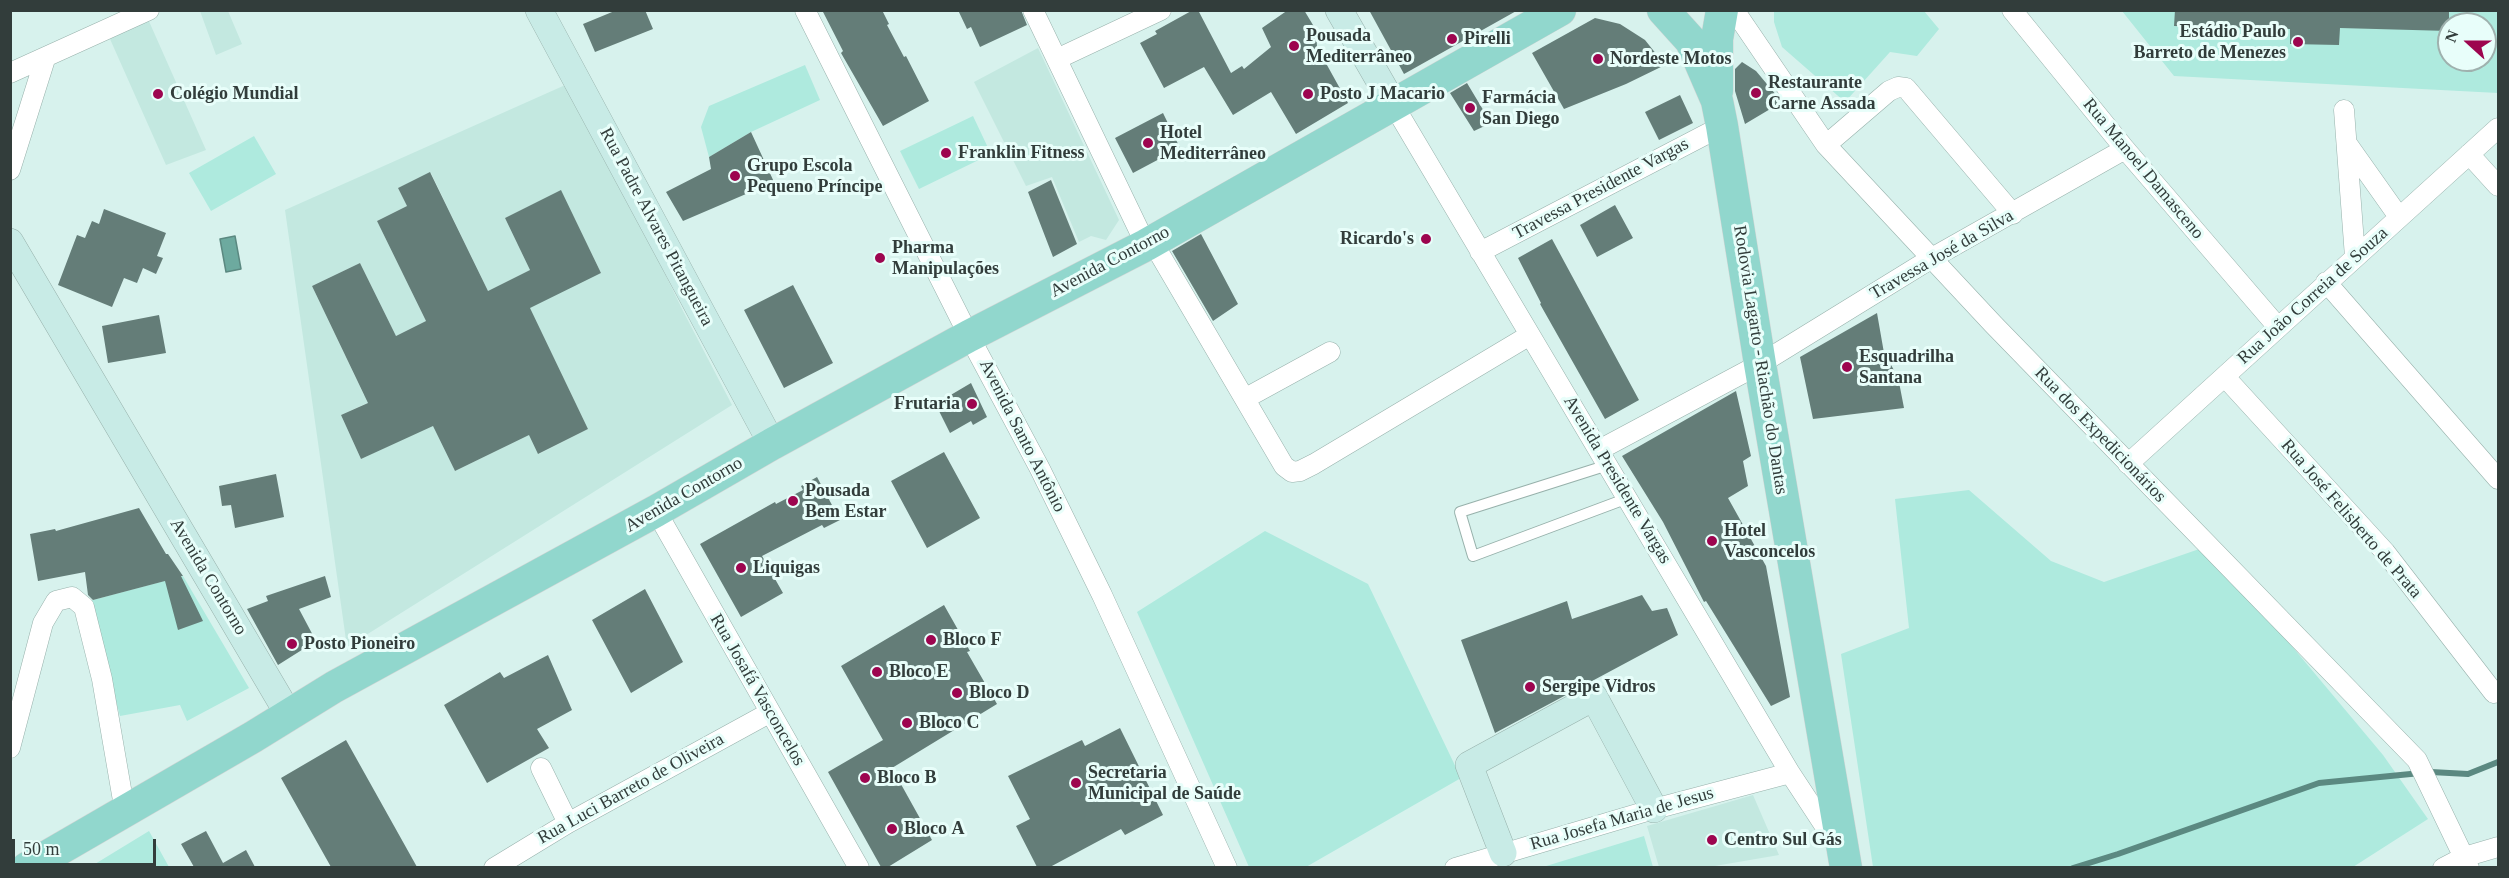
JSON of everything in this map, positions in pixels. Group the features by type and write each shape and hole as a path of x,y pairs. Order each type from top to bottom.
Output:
{"main road":[{"name":"Avenida Contorno","path":"289,715 334,687 656,512 772,444 969,336 1149,243 1560,10"},
{"path":"1664,12 1684,20 1698,19 1713,10"},
{"path":"1719,113 1718,39 1722,10"},
{"path":"1664,12 1691,41 1719,113"},
{"name":"Rodovia Lagarto - Riachão do Dantas","path":"1719,113 1845,861"},
{"path":"27,867 289,715"}],"street":[{"path":"10,73 45,59 114,17 149,10"},
{"name":"Rua Padre Alvares Pitangueira","path":"539,10 772,444"},
{"name":"Avenida Santo Antônio","path":"805,10 969,336 1040,469 1102,595 1227,867"},
{"path":"1033,10 1149,243 1246,398 1284,466 1295,472 1314,464 1530,335"},
{"path":"1057,60 1161,10"},
{"path":"1339,10 1393,104"},
{"name":"Rua dos Expedicionários","path":"1734,10 1826,145 2128,464 2417,760 2432,786 2466,862"},
{"name":"Rua Manoel Damasceno","path":"2012,10 2125,149 2277,326"},
{"path":"10,170 45,59"},
{"path":"1826,145 1889,91 1898,87 1906,88 2013,214"},
{"name":"Avenida Presidente Vargas","path":"1393,104 1790,773 1845,861"},
{"path":"2344,110 2355,257"},
{"name":"Travessa Presidente Vargas","path":"1480,252 1719,113"},
{"name":"Rua João Correia de Souza","path":"2128,464 2225,377 2277,326 2499,128"},
{"path":"2348,145 2399,217"},
{"name":"Travessa José da Silva","path":"1604,457 1932,258 2125,149"},
{"path":"2469,154 2499,186"},
{"name":"Avenida Contorno","path":"10,242 289,715"},
{"path":"2326,282 2499,479"},
{"path":"1246,398 1330,352"},
{"name":"Rua José Felisberto de Prata","path":"2225,377 2385,552 2494,693"},
{"name":"Rua Josafá Vasconcelos","path":"656,512 857,867"},
{"path":"10,748 43,623 56,602 72,597 84,607 102,679 125,812"},
{"path":"1503,853 1469,765 1594,697 1654,809"},
{"name":"Rua Luci Barreto de Oliveira","path":"494,867 568,823 769,713"},
{"path":"541,768 568,823"},
{"name":"Rua Josefa Maria de Jesus","path":"1455,867 1654,809 1790,773"},
{"path":"2443,867 2466,862 2499,847"}],"lane":[{"path":"1604,457 1460,513 1473,556 1628,498"}],"shaded area":[{"path":"200,11 228,11 242,44 216,55"},
{"path":"1774,11 1924,11 1939,29 1917,56 1890,52 1845,102 1782,47 1774,22"},
{"name":"Estádio Paulo Barreto de Menezes","path":"2122,11 2498,11 2498,93 2174,76"},
{"name":"Colégio Mundial","path":"148,19 206,150 166,165 110,39"},
{"path":"1038,48 1119,220 1106,240 1091,236 1079,242 1052,177 1026,186 974,82"},
{"path":"805,65 820,100 751,132 709,157 701,127 709,106"},
{"path":"572,82 683,311 732,405 347,647 285,210","holes":["431,173 488,291 530,270 505,218 561,191 601,273 504,301 530,309 588,429 539,454 483,311 504,447 455,471 404,366 364,395 312,286 360,263 396,336 426,321 377,221 407,206 398,188","400,388 420,431 361,459 341,415"]},
{"name":"Franklin Fitness","path":"973,116 991,154 919,189 900,151"},
{"path":"254,136 276,174 211,211 189,173"},
{"path":"235,236 241,269 226,272 220,239"},
{"path":"1969,490 2051,561 2104,582 2208,546 2383,755 2428,819 2353,867 1873,867 1841,654 1909,628 1895,499"},
{"path":"1265,531 1368,584 1461,778 1306,867 1249,867 1137,612"},
{"path":"183,576 249,688 187,721 180,705 120,716 89,601"},
{"name":"Centro Sul Gás","path":"1753,795 1779,855 1709,867 1659,867 1647,826"},
{"path":"149,831 169,867 90,867"},
{"path":"1644,836 1653,867 1543,867"}],"building":[{"path":"617,10 645,10 653,29 595,52 583,24"},
{"path":"822,10 882,10 889,24 887,25 929,101 883,126 841,53 843,51"},
{"path":"958,10 1021,10 1027,25 980,47 971,27 967,29"},
{"path":"1193,10 1198,10 1231,73 1242,66 1244,69 1271,47 1262,28 1288,10 1304,10 1316,30 1317,47 1348,103 1296,134 1271,92 1233,115 1204,67 1164,88 1140,43 1157,34 1155,31"},
{"path":"1369,10 1518,10 1404,74"},
{"path":"2175,10 2449,10 2449,12 2437,12 2437,31 2340,28 2339,45 2290,44 2290,29 2174,26"},
{"name":"Nordeste Motos","path":"1595,18 1620,24 1645,40 1665,65 1626,84 1564,109 1532,53"},
{"name":"Restaurante Carne Assada","path":"1742,62 1756,71 1782,102 1745,124 1735,91 1735,69"},
{"name":"Farmácia San Diego","path":"1467,83 1491,123 1474,131 1450,93"},
{"path":"1680,95 1693,123 1659,140 1645,112"},
{"name":"Hotel Mediterrâneo","path":"1163,113 1180,148 1133,173 1115,138"},
{"name":"Grupo Escola Pequeno Príncipe","path":"751,132 774,182 683,221 666,192 711,169 709,157"},
{"path":"430,172 488,291 530,270 505,218 561,190 601,273 530,308 588,429 538,454 529,435 455,471 433,426 361,459 341,415 368,403 312,286 360,263 396,336 426,321 377,221 407,206 398,188"},
{"path":"1051,180 1077,244 1053,257 1028,192"},
{"path":"1615,205 1633,238 1597,257 1580,225"},
{"path":"104,209 166,233 157,256 163,258 156,274 143,268 137,283 124,278 112,307 58,285 77,235 85,238 92,221 99,224"},
{"path":"1201,234 1238,304 1213,321 1172,251"},
{"path":"1552,239 1639,400 1605,419 1540,304 1518,258"},
{"path":"793,285 833,363 784,388 744,310"},
{"name":"Esquadrilha Santana","path":"1877,313 1884,353 1898,377 1904,408 1813,419 1800,357"},
{"path":"159,315 166,353 108,363 102,326"},
{"path":"971,383 987,417 973,425 971,421 950,433 934,401 949,396"},
{"path":"1736,391 1751,456 1743,461 1748,486 1728,498 1766,566 1790,697 1771,706 1706,601 1704,602 1663,522 1622,456"},
{"path":"944,452 980,518 927,548 891,481"},
{"path":"276,474 284,517 235,528 231,505 222,506 219,486"},
{"path":"817,477 840,520 824,528 822,525 762,556 783,593 741,617 700,544 775,502 776,504 803,490 801,486"},
{"path":"139,508 166,554 183,576 181,576 203,621 178,630 165,581 93,600 88,595 85,572 38,581 30,534 55,529 56,531"},
{"path":"325,576 331,597 299,609 316,641 278,665 247,609 268,601 266,596"},
{"path":"645,589 683,662 631,693 592,620"},
{"name":"Sergipe Vidros","path":"1642,595 1652,611 1667,608 1678,635 1495,733 1461,640 1567,601 1572,619"},
{"path":"944,605 970,651 967,652 997,704 892,768 932,840 888,867 881,867 828,772 883,740 841,666"},
{"path":"548,655 572,710 537,729 549,748 487,783 444,705 500,672 504,678"},
{"path":"1120,728 1163,815 1125,835 1121,829 1050,867 1037,867 1016,826 1030,819 1008,776 1082,740 1085,746"},
{"path":"346,740 417,867 331,867 281,778"},
{"path":"206,831 223,863 246,850 255,867 194,867 181,844"}],"waterway":[{"path":"2073,868 2319,783 2431,772 2468,774 2498,762"}],"place":[{"name":"Pirelli","path":"1452,39"},
{"name":"Estádio Paulo Barreto de Menezes","path":"2298,42"},
{"name":"Pousada Mediterrâneo","path":"1294,46"},
{"name":"Nordeste Motos","path":"1598,59"},
{"name":"Restaurante Carne Assada","path":"1756,93"},
{"name":"Colégio Mundial","path":"158,94"},
{"name":"Posto J Macario","path":"1308,94"},
{"name":"Farmácia San Diego","path":"1470,108"},
{"name":"Hotel Mediterrâneo","path":"1148,143"},
{"name":"Franklin Fitness","path":"946,153"},
{"name":"Grupo Escola Pequeno Príncipe","path":"735,176"},
{"name":"Ricardo's","path":"1426,239"},
{"name":"Pharma Manipulações","path":"880,258"},
{"name":"Esquadrilha Santana","path":"1847,367"},
{"name":"Frutaria","path":"972,404"},
{"name":"Pousada Bem Estar","path":"793,501"},
{"name":"Hotel Vasconcelos","path":"1712,541"},
{"name":"Liquigas","path":"741,568"},
{"name":"Bloco F","path":"931,640"},
{"name":"Posto Pioneiro","path":"292,644"},
{"name":"Bloco E","path":"877,672"},
{"name":"Sergipe Vidros","path":"1530,687"},
{"name":"Bloco D","path":"957,693"},
{"name":"Bloco C","path":"907,723"},
{"name":"Bloco B","path":"865,778"},
{"name":"Secretaria Municipal de Saúde","path":"1076,783"},
{"name":"Bloco A","path":"892,829"},
{"name":"Centro Sul Gás","path":"1712,840"}]}
